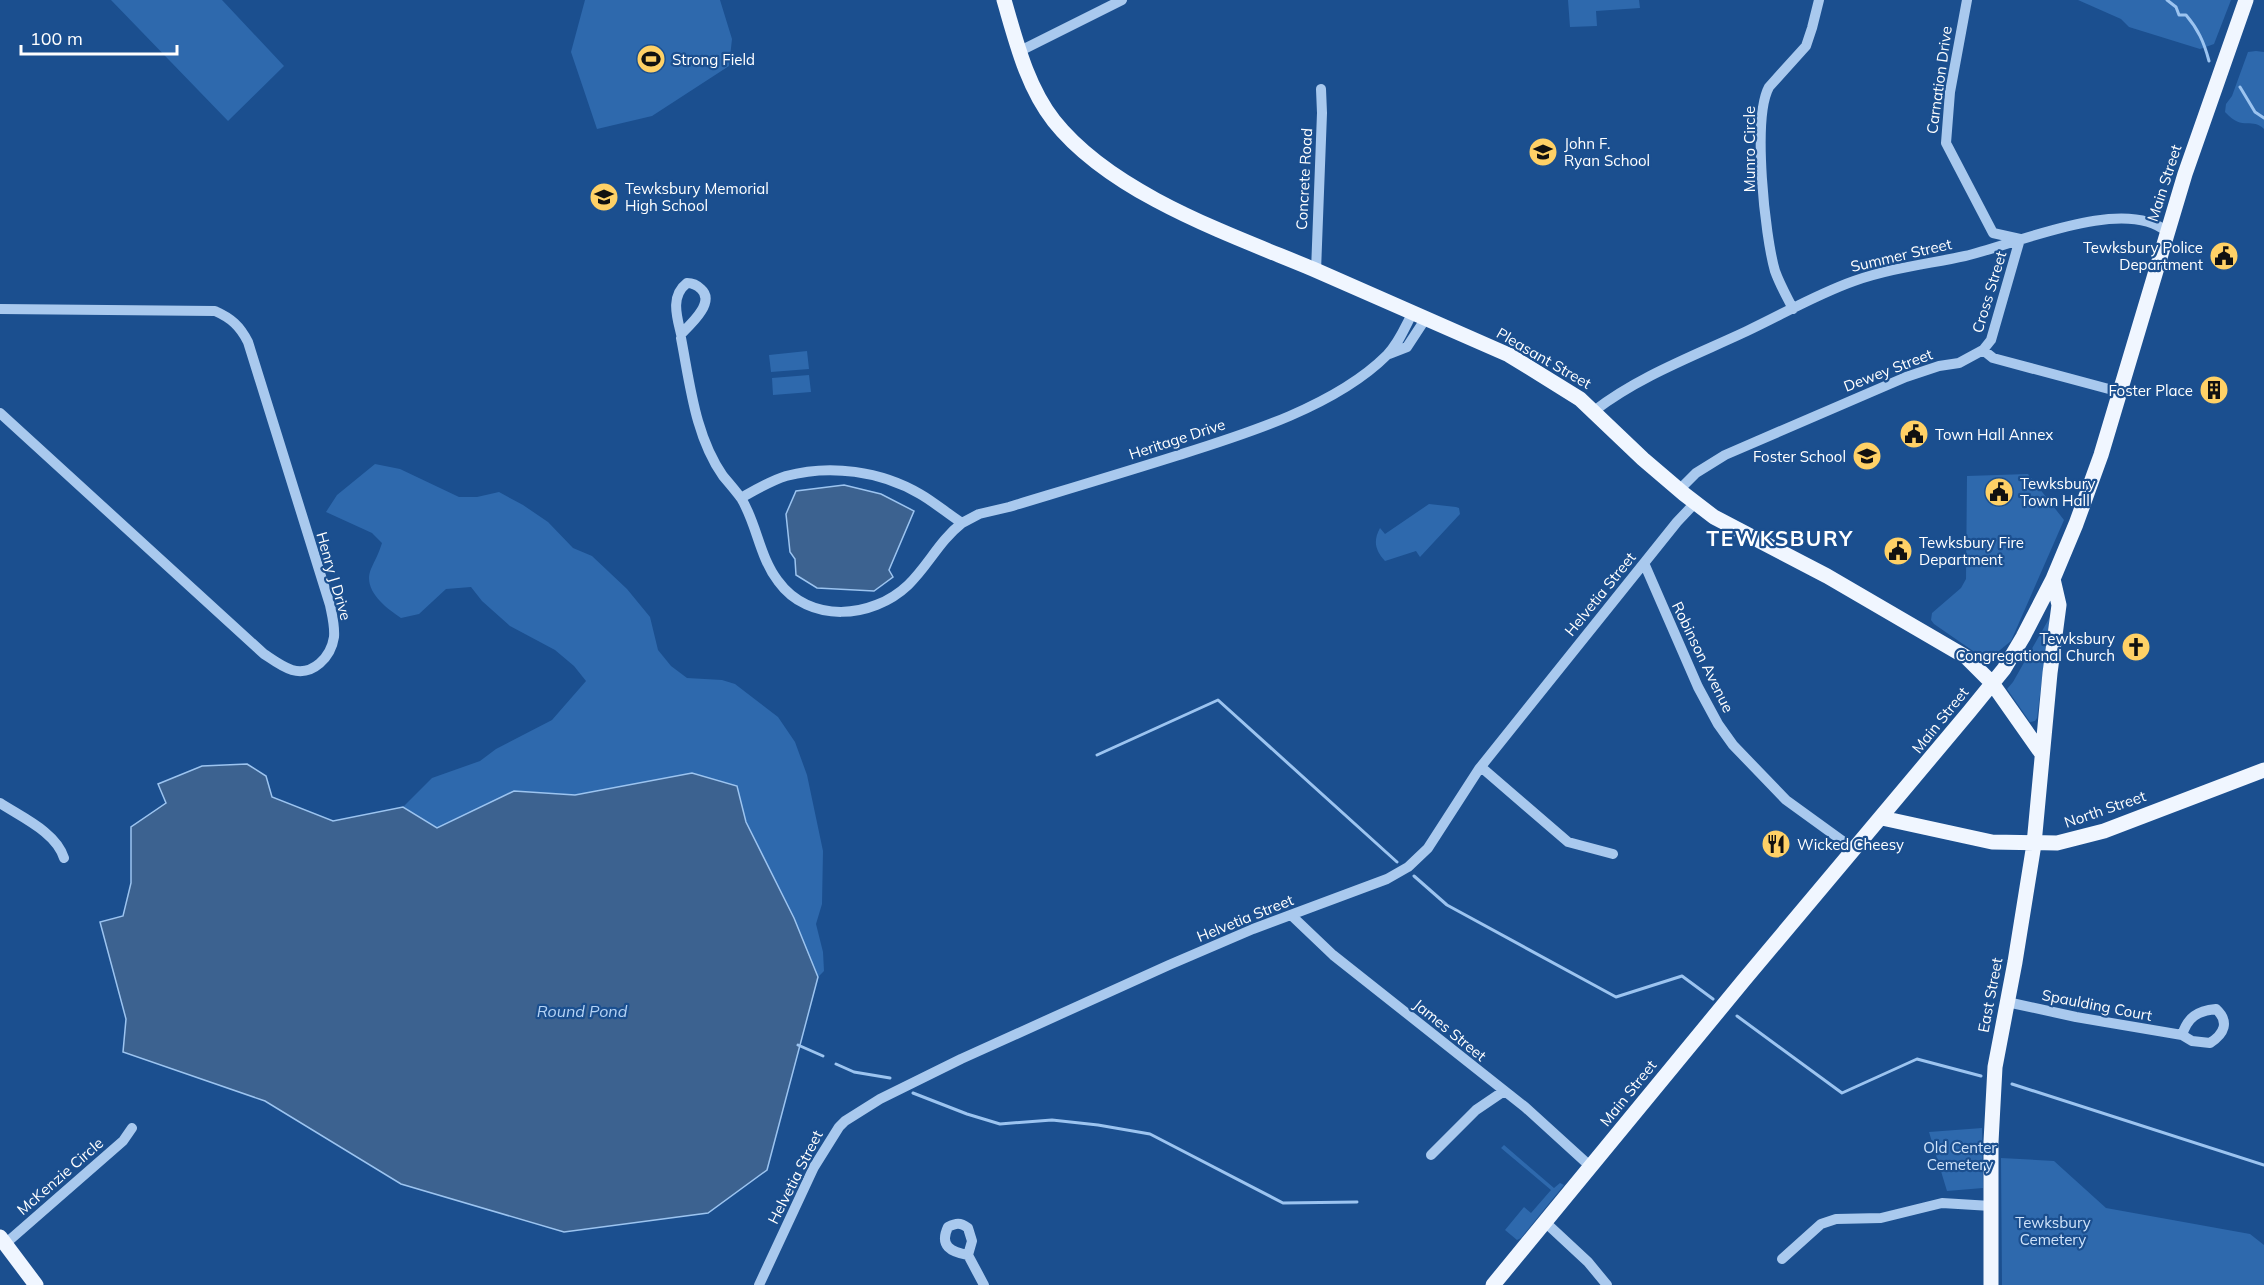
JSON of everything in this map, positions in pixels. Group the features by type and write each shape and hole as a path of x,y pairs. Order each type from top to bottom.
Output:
{"main road":[{"name":"Pleasant Street","path":"1004,0 1020,51 1039,99 1070,140 1095,161 1166,204 1216,228 1509,355 1573,394 1679,490 1726,525 1827,576 1975,663 1992,683 2042,754"},
{"name":"Main Street","path":"1493,1285 2004,669 2023,637 2053,579 2101,455 2167,232 2246,0"},
{"name":"East Street","path":"1991,1285 1991,1142 1994,1077 2034,843 2049,673 2059,605 2053,579"},
{"name":"North Street","path":"1882,818 1992,842 2057,843 2104,831 2264,770"},
{"path":"2,1240 36,1285"}],"street":[{"path":"1020,51 1122,0"},
{"name":"Munro Circle","path":"1793,309 1776,272 1771,252 1763,183 1762,117 1765,95 1769,87 1806,46 1818,0"},
{"name":"Carnation Drive","path":"1967,0 1950,92 1946,143 1993,233 2020,239"},
{"name":"Concrete Road","path":"1316,271 1322,124 1321,89"},
{"name":"Summer Street","path":"1594,411 1631,387 1822,293 1890,270 1965,256 2078,222 2093,220 2143,222 2162,227 2167,232"},
{"name":"Cross Street","path":"1983,350 1990,340 2020,239"},
{"name":"Henry J Drive","path":"0,309 214,311 237,324 248,342 330,605 334,638 324,660 312,670 298,671 264,654 0,413"},
{"name":"Heritage Drive","path":"681,338 694,404 704,438 723,475 741,498 749,513 761,550 778,582 789,594 804,604 825,612 852,612 880,605 896,596 917,576 942,540 962,523 979,514 1160,461 1266,425 1299,411 1365,373 1388,354 1419,315"},
{"path":"1983,350 1993,358 2120,392"},
{"name":"Dewey Street","path":"1679,490 1696,473 1725,455 1906,377 1939,366 1959,363 1983,350"},
{"path":"741,498 787,476 812,471 847,471 875,476 902,485 919,493 962,523"},
{"name":"Helvetia Street","path":"759,1285 814,1167 834,1134 845,1121 950,1064 1169,965 1387,879 1408,867 1428,848 1481,767 1644,563 1695,503"},
{"name":"Robinson Avenue","path":"1644,563 1698,687 1728,738 1786,800 1844,842 1852,852"},
{"path":"1481,767 1568,842 1613,854"},
{"path":"0,803 55,841 64,858"},
{"name":"James Street","path":"1292,915 1333,955 1544,1122 1591,1167"},
{"name":"Spaulding Court","path":"2007,1002 2106,1023 2182,1035"},
{"path":"1431,1155 1476,1110 1504,1091"},
{"name":"McKenzie Circle","path":"2,1240 123,1141 132,1128"},
{"path":"1782,1259 1821,1224 1836,1219 1881,1218 1942,1203 1991,1206"},
{"path":"1545,1222 1588,1262 1607,1285"},
{"path":"968,1255 984,1285"}],"green space":[{"path":"111,0 222,0 284,66 228,121"},
{"name":"Strong Field","path":"585,0 720,0 732,39 729,66 652,116 597,129 571,52"},
{"path":"1568,0 1639,0 1640,8 1596,11 1597,26 1570,27"},
{"path":"2078,0 2231,0 2214,44 2200,49 2129,27 2121,19"},
{"path":"2248,52 2264,52 2264,129 2256,124 2237,121 2225,112 2226,104 2232,96"},
{"path":"807,351 809,369 771,372 769,355"},
{"path":"809,375 811,392 773,395 772,378"},
{"path":"375,464 400,469 459,497 477,497 499,492 523,505 548,522 573,548 592,556 627,589 650,617 658,650 671,666 687,678 722,680 735,684 778,717 795,742 807,775 823,851 822,904 816,924 823,952 824,971 818,977 794,918 437,828 403,807 432,778 480,761 496,749 552,720 586,681 574,666 555,650 510,626 482,601 471,587 446,589 419,614 401,618 377,598 369,577 382,543 372,533 326,512 337,495"},
{"path":"2028,474 2064,520 2011,641 1994,655 1976,653 1931,620 1932,613 1961,588 1966,579 1967,476"},
{"path":"1429,504 1456,507 1459,508 1460,514 1420,557 1416,551 1385,561 1376,545 1376,537 1380,528 1385,534"},
{"path":"2050,617 2037,718 2030,722 2007,689"},
{"name":"Old Center Cemetery","path":"1982,1128 1983,1188 1947,1191 1929,1132"},
{"path":"1504,1145 1554,1188 1560,1183 1564,1185 1517,1240 1505,1230 1524,1207 1531,1213 1551,1190 1501,1148"},
{"name":"Tewksbury Cemetery","path":"2001,1158 2054,1161 2106,1208 2250,1234 2264,1245 2264,1285 2002,1285"}],"water":[{"path":"844,485 881,494 914,511 889,570 893,577 874,591 817,588 796,575 795,559 790,552 786,514 796,491"},
{"name":"Round Pond","path":"247,764 266,776 272,797 333,821 403,807 437,828 514,791 575,795 692,773 737,786 746,822 794,918 818,977 767,1170 708,1213 564,1232 401,1184 265,1101 123,1052 126,1019 100,922 123,916 131,883 131,827 166,803 158,784 202,766"}],"waterway":[{"path":"2167,0 2176,7 2179,15 2186,15 2194,25 2209,61"},
{"path":"2240,87 2255,112 2264,118"},
{"path":"1097,755 1218,700 1397,862"},
{"path":"1414,876 1447,905 1616,997 1682,976 1713,999"},
{"path":"1737,1016 1842,1093 1917,1059 1981,1076"},
{"path":"798,1045 823,1056"},
{"path":"836,1064 854,1072 890,1078"},
{"path":"2012,1084 2264,1165"},
{"path":"913,1093 1000,1124 1052,1120 1150,1134 1283,1203 1357,1202"}],"place":[{"name":"Strong Field","path":"651,59"},
{"name":"John F. Ryan School","path":"1543,152"},
{"name":"Tewksbury Memorial High School","path":"604,197"},
{"name":"Tewksbury Police Department","path":"2224,256"},
{"name":"Foster Place","path":"2214,390"},
{"name":"Town Hall Annex","path":"1914,434"},
{"name":"Foster School","path":"1867,456"},
{"name":"Tewksbury Town Hall","path":"1999,492"},
{"name":"Tewksbury Fire Department","path":"1898,551"},
{"name":"Tewksbury Congregational Church","path":"2136,647"},
{"name":"Wicked Cheesy","path":"1776,844"}],"district":[{"name":"TEWKSBURY","path":"1780,538"}]}
